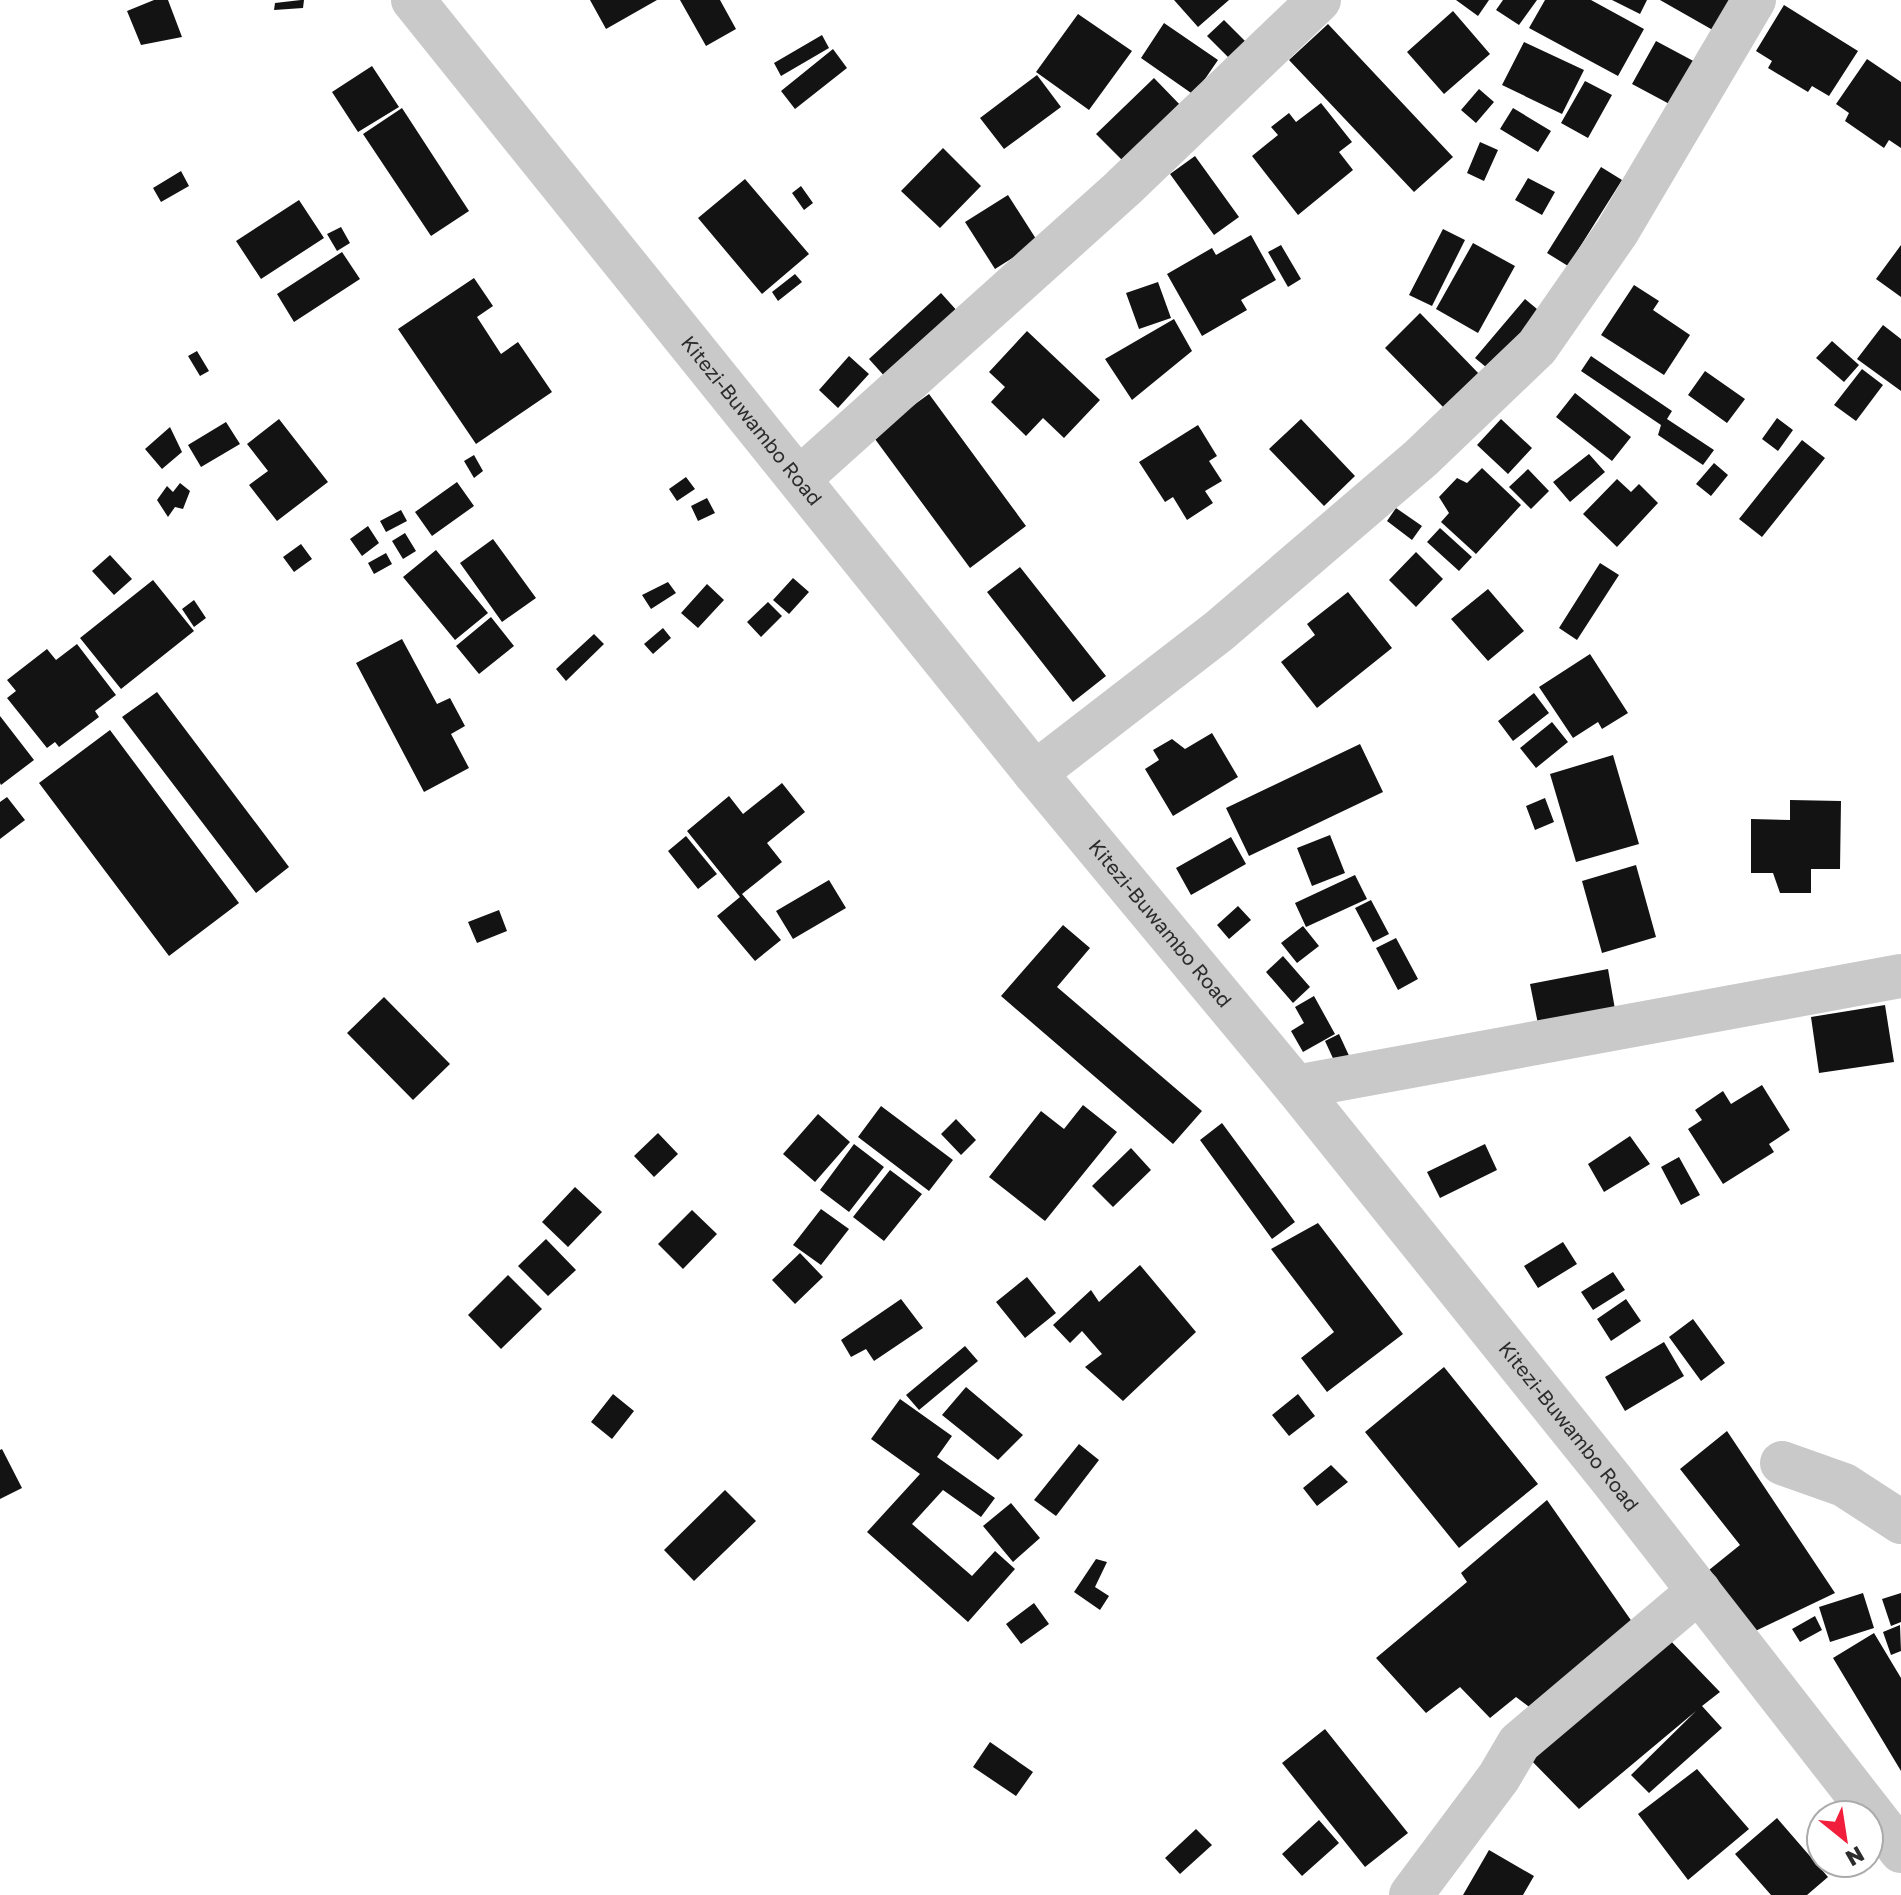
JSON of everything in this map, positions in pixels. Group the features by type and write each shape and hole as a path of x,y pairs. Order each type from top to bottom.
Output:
{"street":[{"name":"Kitezi-Buwambo Road","path":"413,0 1035,773 1296,1087 1699,1591 1901,1851"},
{"path":"799,479 1122,189 1319,0"},
{"path":"1035,773 1219,631 1421,458 1537,347 1617,232 1685,123 1754,0"},
{"path":"1296,1087 1901,976"},
{"path":"1782,1463 1844,1485 1901,1522"},
{"path":"1411,1895 1499,1777 1519,1743 1699,1591"}],"building":[{"path":"154,0 168,0 182,37 141,45 127,11"},
{"path":"304,0 303,8 274,10 275,3"},
{"path":"590,0 657,0 606,29"},
{"path":"680,0 720,0 736,29 706,46"},
{"path":"1174,0 1229,0 1198,27"},
{"path":"1456,0 1489,0 1478,16"},
{"path":"1503,0 1537,0 1519,25 1496,10"},
{"path":"1545,0 1591,0 1644,29 1618,76 1529,28"},
{"path":"1612,0 1647,0 1640,14"},
{"path":"1660,0 1737,0 1718,33"},
{"path":"1784,5 1858,51 1829,96 1812,86 1808,92 1768,68 1772,61 1756,51"},
{"path":"1453,11 1490,54 1444,94 1407,52"},
{"path":"1078,14 1132,51 1089,110 1036,72"},
{"path":"1224,20 1249,45 1233,62 1207,36"},
{"path":"1164,23 1218,60 1194,95 1141,58"},
{"path":"1328,24 1453,157 1414,192 1289,60"},
{"path":"822,35 829,48 781,76 774,63"},
{"path":"1656,41 1699,64 1675,107 1632,84"},
{"path":"1524,42 1584,70 1562,114 1502,85"},
{"path":"833,49 847,68 795,109 781,91"},
{"path":"1867,59 1901,82 1901,148 1889,140 1884,148 1845,121 1849,113 1836,104"},
{"path":"372,66 399,107 358,132 332,92"},
{"path":"1037,75 1061,107 1004,149 980,118"},
{"path":"1154,78 1184,109 1127,165 1096,134"},
{"path":"1585,81 1612,95 1588,138 1561,123"},
{"path":"1479,89 1494,102 1476,123 1461,110"},
{"path":"1321,103 1352,142 1339,152 1353,170 1298,215 1252,156 1278,135 1271,127 1289,113 1296,122"},
{"path":"402,108 469,211 431,236 363,134"},
{"path":"1513,108 1551,131 1538,152 1500,129"},
{"path":"1480,142 1498,150 1484,181 1467,173"},
{"path":"943,148 981,186 940,228 901,191"},
{"path":"1195,156 1239,217 1214,235 1170,174"},
{"path":"1601,167 1622,180 1568,266 1547,253"},
{"path":"181,171 189,186 161,202 153,188"},
{"path":"1528,178 1555,192 1542,215 1515,200"},
{"path":"745,179 809,254 762,294 698,218"},
{"path":"801,186 813,203 804,210 792,193"},
{"path":"1008,195 1038,242 995,269 965,222"},
{"path":"299,200 324,238 261,279 236,241"},
{"path":"341,227 350,243 337,251 327,234"},
{"path":"1443,229 1465,240 1432,306 1409,295"},
{"path":"1251,235 1276,280 1241,300 1247,310 1202,336 1167,274 1212,248 1216,255"},
{"path":"1473,243 1515,266 1478,333 1436,309"},
{"path":"1281,245 1301,279 1288,287 1268,252"},
{"path":"1901,245 1901,297 1876,279"},
{"path":"342,252 360,279 294,322 277,294"},
{"path":"795,274 802,282 778,301 772,292"},
{"path":"474,278 493,306 477,317 501,354 518,342 552,392 476,444 398,329"},
{"path":"1158,282 1171,318 1139,329 1126,293"},
{"path":"1634,285 1659,301 1653,310 1690,335 1664,375 1601,335"},
{"path":"941,293 959,313 887,379 869,359"},
{"path":"1525,299 1543,314 1492,372 1475,358"},
{"path":"1420,313 1483,378 1448,412 1385,348"},
{"path":"1174,319 1192,351 1132,400 1105,359"},
{"path":"1883,325 1901,339 1901,391 1857,359"},
{"path":"1027,331 1100,400 1064,438 1043,418 1026,436 991,402 1005,387 989,372"},
{"path":"1832,341 1859,365 1844,382 1816,358"},
{"path":"197,351 209,371 200,376 188,356"},
{"path":"849,356 869,374 838,408 819,390"},
{"path":"1591,356 1672,411 1667,419 1714,450 1703,465 1658,435 1661,425 1581,371"},
{"path":"1862,369 1883,385 1856,421 1834,405"},
{"path":"1705,371 1745,399 1727,423 1688,395"},
{"path":"1575,393 1631,437 1612,461 1556,417"},
{"path":"929,394 1026,526 970,568 872,435"},
{"path":"1777,418 1793,430 1778,451 1762,439"},
{"path":"279,419 328,482 277,521 249,485 268,471 247,444"},
{"path":"1301,419 1355,476 1324,506 1269,449"},
{"path":"1501,419 1532,448 1508,474 1477,445"},
{"path":"226,422 240,444 201,467 188,445"},
{"path":"1198,425 1217,456 1209,461 1222,481 1205,491 1213,503 1187,520 1173,497 1165,502 1139,462"},
{"path":"170,427 182,452 162,469 145,449"},
{"path":"1802,440 1825,458 1762,537 1739,519"},
{"path":"1589,454 1605,472 1570,502 1553,482"},
{"path":"474,455 483,471 474,478 464,461"},
{"path":"1714,463 1728,475 1711,496 1696,484"},
{"path":"1482,468 1521,505 1476,554 1441,522 1449,513 1439,497 1457,478 1467,483"},
{"path":"1528,469 1549,491 1531,509 1509,487"},
{"path":"686,477 695,489 677,501 669,489"},
{"path":"1617,479 1631,492 1639,484 1658,503 1617,547 1583,514"},
{"path":"457,482 474,506 432,536 415,512"},
{"path":"180,483 190,491 183,509 175,507 168,517 157,500 167,486 173,492"},
{"path":"707,498 715,513 698,521 691,506"},
{"path":"1396,508 1422,526 1412,540 1387,521"},
{"path":"401,510 407,521 386,532 380,521"},
{"path":"368,526 379,543 362,556 350,539"},
{"path":"1440,528 1472,557 1459,571 1427,542"},
{"path":"405,533 416,551 403,559 392,541"},
{"path":"493,539 536,598 502,622 460,563"},
{"path":"301,544 312,559 294,572 283,557"},
{"path":"436,550 488,613 455,640 403,577"},
{"path":"1416,552 1443,579 1416,607 1389,580"},
{"path":"386,553 392,564 374,574 368,563"},
{"path":"110,555 132,579 114,595 92,571"},
{"path":"1600,563 1619,575 1577,640 1559,628"},
{"path":"1020,567 1106,676 1073,702 987,592"},
{"path":"793,578 809,592 789,614 773,600"},
{"path":"153,580 194,631 121,689 80,638"},
{"path":"668,582 676,593 651,609 642,595"},
{"path":"707,584 724,600 698,628 681,613"},
{"path":"1488,589 1524,631 1488,661 1451,619"},
{"path":"1348,592 1392,648 1317,708 1281,662 1315,635 1307,624"},
{"path":"194,600 206,618 194,627 182,609"},
{"path":"768,602 782,616 761,637 747,622"},
{"path":"491,617 514,646 479,674 456,646"},
{"path":"663,628 671,638 653,654 644,644"},
{"path":"594,634 604,644 566,681 556,669"},
{"path":"402,639 437,704 450,698 465,726 451,734 469,768 424,792 356,663"},
{"path":"77,644 116,695 95,711 99,717 59,747 55,742 47,748 7,698 16,691 7,680 47,649 56,660"},
{"path":"1590,654 1628,713 1602,729 1598,722 1573,738 1539,687"},
{"path":"157,692 289,867 256,893 122,717"},
{"path":"1534,693 1549,713 1513,741 1498,721"},
{"path":"0,716 34,760 1,785 0,783"},
{"path":"1552,722 1568,742 1536,768 1520,748"},
{"path":"110,730 239,903 169,956 39,783"},
{"path":"1212,733 1238,777 1173,816 1145,769 1159,760 1153,750 1172,739 1185,749"},
{"path":"1360,744 1383,792 1249,856 1226,808"},
{"path":"1613,755 1639,844 1576,862 1550,774"},
{"path":"782,783 805,812 767,843 782,862 742,894 781,940 755,961 717,916 740,897 687,831 729,796 743,814"},
{"path":"7,797 25,820 0,839 0,802"},
{"path":"1545,798 1554,822 1535,830 1526,806"},
{"path":"1790,800 1841,801 1840,869 1811,869 1811,893 1780,893 1773,873 1751,873 1751,819 1790,820"},
{"path":"1330,835 1345,873 1312,886 1297,848"},
{"path":"686,836 717,874 698,889 668,851"},
{"path":"1231,837 1246,864 1191,895 1176,868"},
{"path":"1636,865 1656,937 1602,953 1582,881"},
{"path":"1355,875 1367,899 1306,927 1295,903"},
{"path":"829,880 846,908 793,939 776,911"},
{"path":"1371,900 1389,934 1373,942 1355,908"},
{"path":"1238,906 1251,920 1229,939 1217,925"},
{"path":"499,910 507,931 477,943 468,922"},
{"path":"1063,925 1090,948 1057,987 1202,1111 1173,1144 1001,996"},
{"path":"1303,926 1319,946 1297,963 1281,943"},
{"path":"1396,938 1418,979 1398,990 1376,948"},
{"path":"1283,956 1310,987 1293,1003 1266,972"},
{"path":"1608,969 1616,1015 1539,1029 1530,984"},
{"path":"1314,996 1335,1034 1303,1052 1291,1031 1304,1023 1295,1007"},
{"path":"384,997 450,1064 413,1100 347,1033"},
{"path":"1885,1005 1894,1062 1819,1073 1811,1017"},
{"path":"1339,1034 1351,1060 1337,1067 1325,1041"},
{"path":"1762,1085 1790,1130 1769,1144 1774,1152 1723,1184 1688,1129 1702,1120 1695,1110 1723,1091 1731,1104"},
{"path":"1083,1105 1117,1132 1045,1221 989,1177 1041,1111 1064,1129"},
{"path":"881,1106 953,1160 929,1191 858,1137"},
{"path":"818,1114 850,1142 815,1182 783,1154"},
{"path":"956,1119 976,1140 961,1155 941,1134"},
{"path":"1222,1123 1295,1222 1272,1239 1200,1140"},
{"path":"658,1133 678,1154 654,1177 634,1156"},
{"path":"1630,1136 1650,1164 1604,1192 1588,1164"},
{"path":"854,1144 884,1167 849,1212 820,1190"},
{"path":"1485,1144 1497,1170 1440,1198 1427,1172"},
{"path":"1131,1148 1151,1170 1113,1207 1092,1186"},
{"path":"1679,1157 1700,1195 1681,1205 1661,1167"},
{"path":"890,1170 922,1194 884,1241 853,1217"},
{"path":"575,1187 602,1212 568,1247 542,1222"},
{"path":"821,1209 849,1229 821,1265 793,1245"},
{"path":"692,1210 717,1234 683,1269 658,1244"},
{"path":"1318,1223 1403,1334 1327,1392 1301,1358 1334,1332 1271,1249"},
{"path":"546,1239 576,1270 548,1296 518,1266"},
{"path":"1563,1242 1577,1264 1538,1288 1524,1266"},
{"path":"800,1253 823,1277 795,1304 772,1280"},
{"path":"1140,1265 1196,1332 1123,1401 1085,1367 1102,1354 1082,1331 1070,1343 1053,1325 1091,1290 1099,1302"},
{"path":"1613,1272 1625,1290 1593,1310 1581,1292"},
{"path":"508,1275 542,1309 501,1349 468,1315"},
{"path":"1027,1277 1056,1313 1025,1338 996,1302"},
{"path":"901,1299 923,1328 874,1361 866,1349 851,1357 841,1340"},
{"path":"1626,1299 1641,1321 1611,1341 1597,1319"},
{"path":"1693,1319 1725,1363 1701,1381 1669,1337"},
{"path":"1664,1342 1684,1376 1625,1411 1605,1377"},
{"path":"965,1346 978,1361 919,1410 906,1395"},
{"path":"1444,1367 1538,1484 1459,1548 1365,1432"},
{"path":"966,1387 1023,1435 998,1460 942,1415"},
{"path":"613,1394 634,1411 612,1439 591,1422"},
{"path":"1298,1394 1315,1416 1289,1436 1272,1415"},
{"path":"900,1399 952,1436 937,1457 995,1498 981,1517 943,1490 912,1524 972,1576 995,1551 1015,1569 968,1622 867,1532 920,1474 871,1439"},
{"path":"1727,1431 1835,1593 1749,1634 1709,1570 1740,1545 1680,1469"},
{"path":"1079,1444 1099,1460 1056,1516 1034,1500"},
{"path":"0,1450 22,1488 0,1499"},
{"path":"1331,1465 1348,1482 1317,1506 1303,1488"},
{"path":"725,1490 756,1521 694,1581 664,1550"},
{"path":"1547,1500 1635,1626 1536,1712 1516,1697 1490,1718 1460,1687 1426,1713 1376,1658 1467,1582 1461,1573"},
{"path":"1011,1503 1040,1538 1013,1562 983,1526"},
{"path":"1096,1559 1107,1562 1095,1587 1109,1596 1100,1610 1074,1592"},
{"path":"1863,1593 1874,1628 1830,1642 1819,1607"},
{"path":"1901,1593 1901,1622 1891,1626 1882,1599"},
{"path":"1034,1603 1049,1624 1021,1644 1006,1624"},
{"path":"1815,1616 1822,1630 1800,1642 1792,1629"},
{"path":"1900,1625 1901,1651 1891,1655 1883,1632"},
{"path":"1874,1633 1901,1678 1901,1771 1833,1658"},
{"path":"1665,1635 1720,1692 1702,1706 1722,1728 1649,1793 1631,1775 1696,1711 1579,1809 1522,1751"},
{"path":"1325,1729 1408,1833 1365,1867 1282,1763"},
{"path":"990,1742 1033,1772 1016,1796 973,1767"},
{"path":"1697,1769 1749,1829 1688,1880 1638,1814"},
{"path":"1777,1818 1805,1850 1805,1879 1826,1879 1807,1895 1771,1895 1735,1854"},
{"path":"1319,1820 1339,1843 1302,1876 1282,1854"},
{"path":"1196,1829 1212,1845 1180,1874 1165,1858"},
{"path":"1489,1850 1534,1876 1523,1895 1463,1895"}]}
